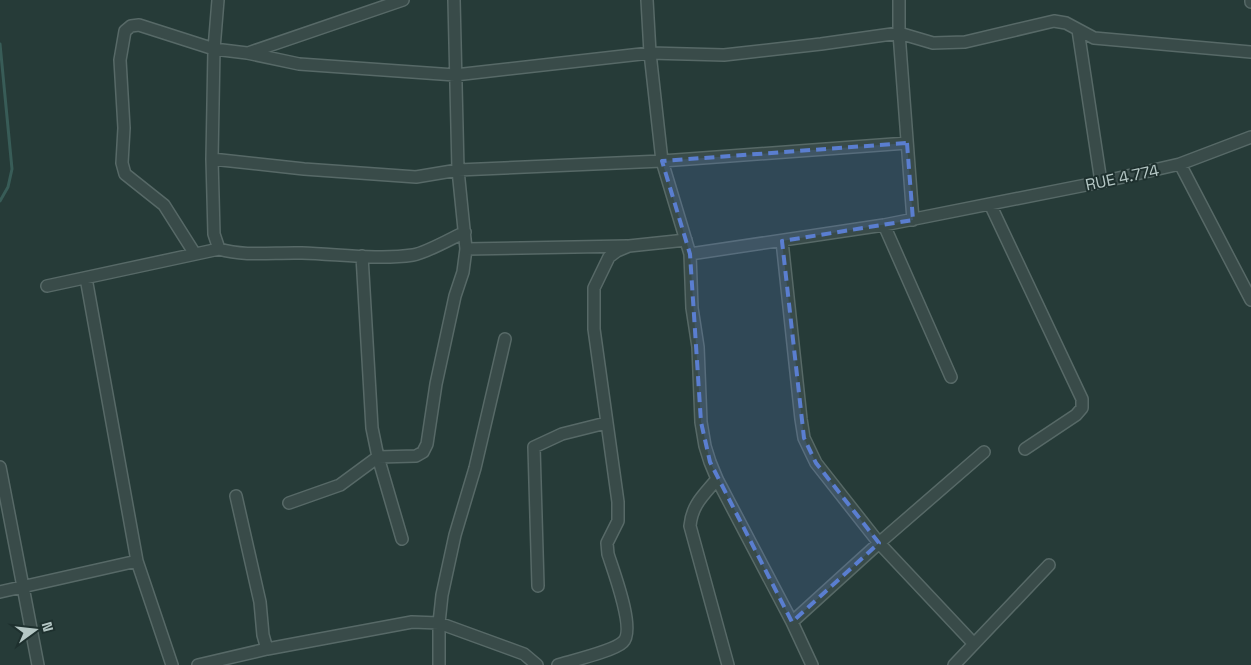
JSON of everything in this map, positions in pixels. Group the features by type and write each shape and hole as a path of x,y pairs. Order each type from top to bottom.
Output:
{"street":[{"path":"218,0 214,49 212,159 214,234 219,249"},
{"path":"247,53 403,0"},
{"path":"289,504 340,485 378,457 416,456 423,452 427,444 436,384 455,296 463,272 466,249 458,170 454,0"},
{"path":"647,0 650,52 662,161 690,254 692,308 698,347 705,446 717,479 792,622 809,664"},
{"path":"899,0 899,33 913,220"},
{"path":"196,254 164,205 125,174 122,163 124,128 120,60 125,31 131,26 139,25 214,49 247,53 300,64 455,75 650,52 724,55 899,33 933,43 944,43 972,40 1054,21 1066,23 1094,38 1251,52"},
{"path":"1078,30 1101,182"},
{"name":"RUE 4.774","path":"690,254 913,220 1101,182 1180,164 1251,137"},
{"path":"212,159 304,169 416,177 458,170 662,161 907,143"},
{"path":"1180,164 1251,300"},
{"path":"990,204 1082,399 1082,408 1076,415 1024,449"},
{"path":"884,225 951,378"},
{"path":"47,286 219,249 233,254 414,255 425,252 465,232"},
{"path":"466,249 629,246 686,240"},
{"path":"782,241 804,438 816,463 879,543 974,644"},
{"path":"558,665 607,650 623,642 628,633 627,618 608,554 607,543 618,521 618,502 594,329 594,288 609,257 629,246"},
{"path":"362,256 372,428 378,457 402,539"},
{"path":"86,278 137,561 172,665"},
{"path":"439,665 439,623 442,595 454,535 475,468 505,339"},
{"path":"538,586 534,447 562,434 606,422"},
{"path":"792,622 984,452"},
{"path":"0,467 38,665"},
{"path":"717,479 695,506 691,514 690,526 728,665"},
{"path":"236,496 260,602 263,635 268,649"},
{"path":"0,592 137,561"},
{"path":"954,665 1049,565"},
{"path":"198,665 268,649 412,622 439,623 524,654 537,665"}],"highlighted area":[{"path":"907,143 913,220 782,241 804,438 816,463 879,543 792,622 710,462 701,422 690,254 662,161"}],"waterway":[{"path":"0,44 12,169 8,187 0,201"}]}
